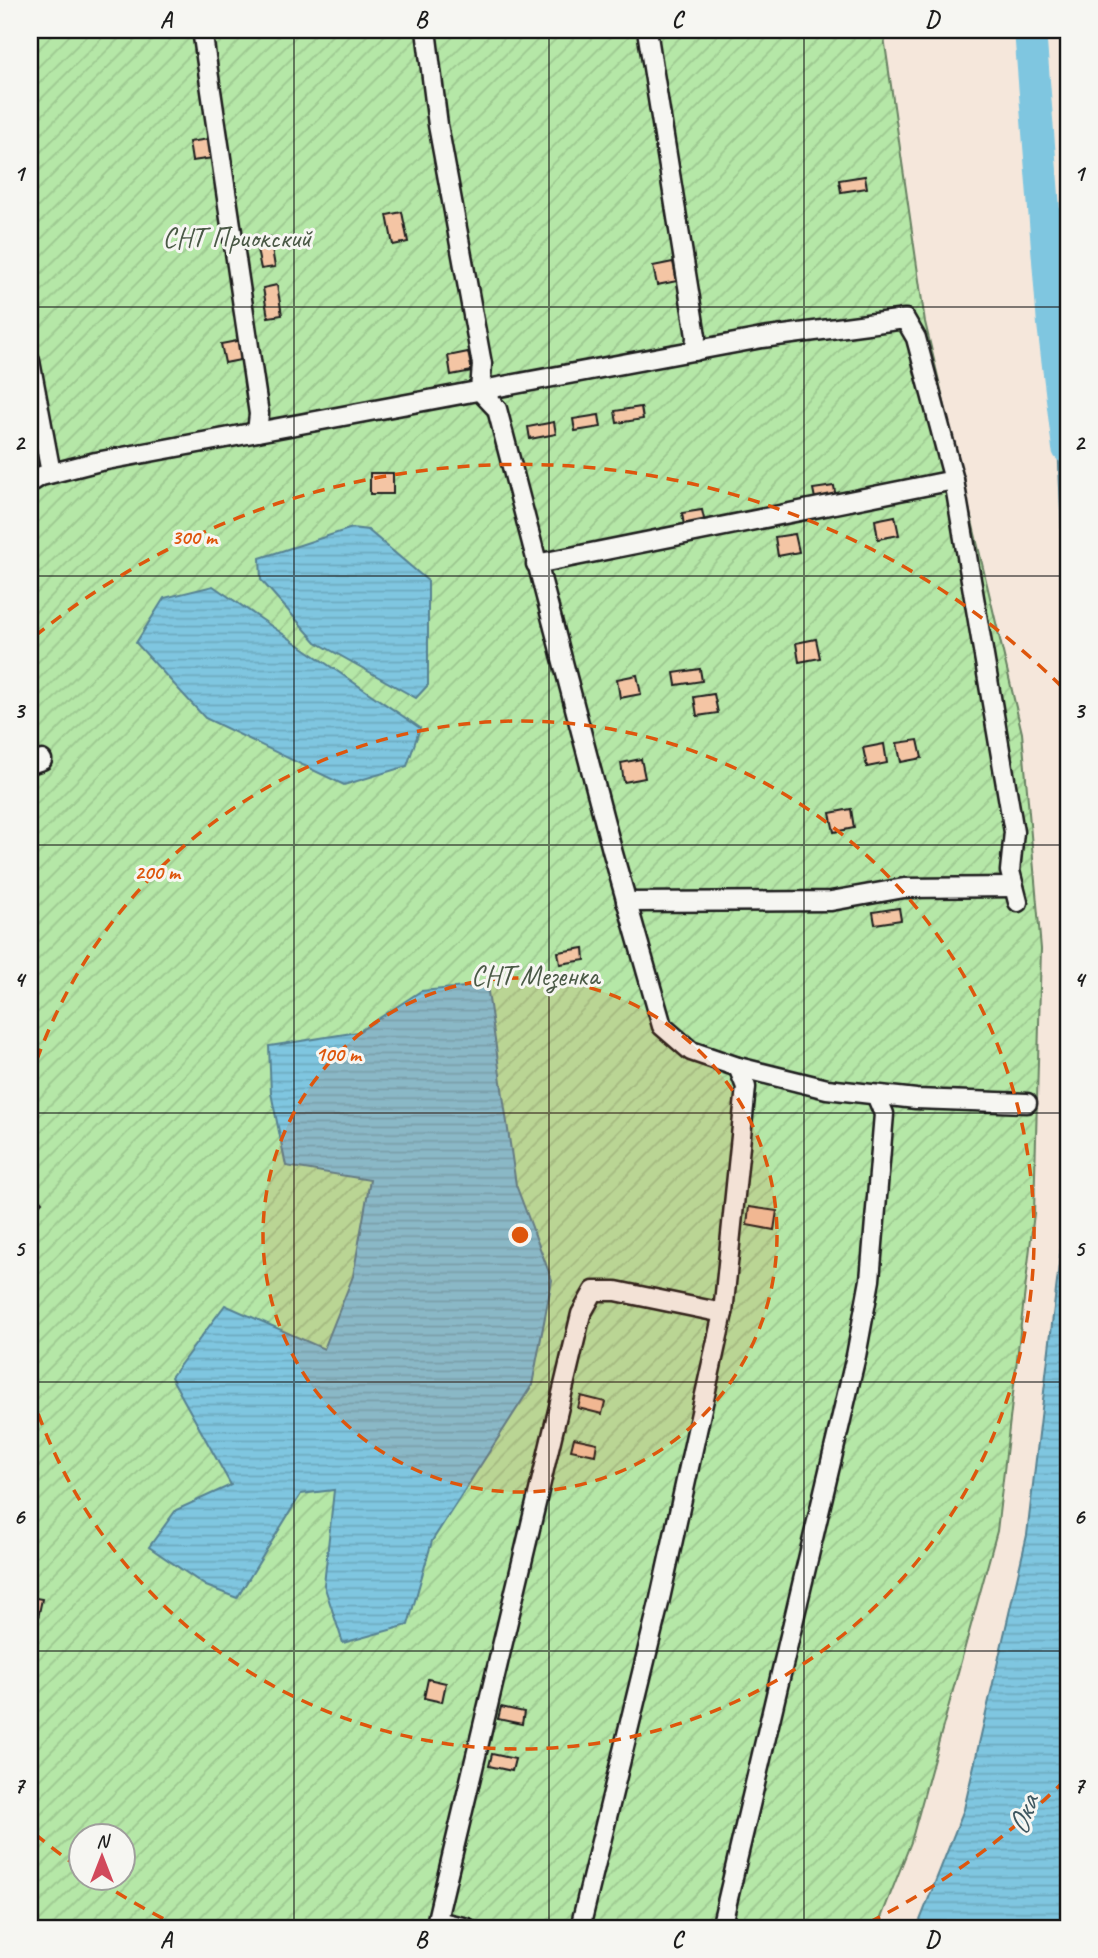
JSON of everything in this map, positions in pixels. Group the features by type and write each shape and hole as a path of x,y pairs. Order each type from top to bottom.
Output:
{"street":[{"path":"202,30 259,414 257,432"},
{"path":"426,30 438,125 482,364 480,391 497,409 626,902 662,1026 691,1051 738,1068 827,1089 916,1100 1027,1103"},
{"path":"647,30 696,336 695,351"},
{"path":"30,483 51,474 257,432 695,351 905,319 916,338 954,480 1014,832 1010,871 1016,895 904,888 831,901 626,902"},
{"path":"30,361 51,474"},
{"path":"536,564 954,480"},
{"path":"580,1928 659,1603 723,1313 746,1087 738,1068"},
{"path":"721,1928 791,1641 870,1280 884,1114 876,1095"},
{"path":"467,1928 436,1925 581,1314 594,1291 616,1291 723,1313"}],"green space":[{"name":"СНТ Мезенка","path":"30,30 883,30 925,322 1022,733 1041,949 1034,1213 997,1531 911,1842 877,1928 30,1928"}],"water":[{"path":"1053,324 1068,416 1068,675"},
{"path":"352,528 368,530 428,581 428,685 416,698 316,642 261,580 260,558"},
{"path":"213,586 420,728 407,766 344,785 205,718 136,643 164,598"},
{"path":"487,985 516,1185 552,1280 532,1385 432,1541 408,1625 343,1643 324,1585 334,1490 301,1494 237,1598 206,1586 149,1547 176,1510 231,1485 171,1377 225,1305 324,1349 353,1276 370,1180 286,1166 271,1093 269,1046 358,1032 421,991"},
{"path":"1068,1189 1068,1901 1056,1928 917,1928 964,1809 1027,1535"}],"building":[{"path":"209,139 213,158 192,161 189,142"},
{"path":"865,176 867,188 841,192 839,180"},
{"path":"402,212 408,242 393,245 387,215"},
{"path":"270,237 275,267 261,269 255,240"},
{"path":"673,262 677,281 657,285 653,266"},
{"path":"277,285 282,315 268,317 263,288"},
{"path":"242,340 245,359 225,363 221,344"},
{"path":"468,352 472,371 451,375 448,356"},
{"path":"641,407 643,419 617,423 615,411"},
{"path":"599,415 601,427 575,431 573,419"},
{"path":"554,422 556,434 530,439 528,427"},
{"path":"370,473 393,473 393,494 370,494"},
{"path":"834,486 837,504 817,508 813,489"},
{"path":"702,510 706,528 685,532 682,513"},
{"path":"895,516 899,535 878,539 875,520"},
{"path":"795,534 799,552 778,556 775,537"},
{"path":"816,639 820,658 799,662 796,643"},
{"path":"700,669 702,681 676,685 674,673"},
{"path":"637,675 641,694 620,698 617,679"},
{"path":"714,694 718,713 697,716 694,697"},
{"path":"918,740 922,758 901,762 897,743"},
{"path":"884,744 887,763 867,767 863,748"},
{"path":"641,759 645,778 624,782 621,763"},
{"path":"851,809 854,828 834,832 830,813"},
{"path":"899,908 901,920 875,924 873,912"},
{"path":"584,948 585,960 560,964 558,952"},
{"path":"30,1190 42,1202 35,1209 30,1204"},
{"path":"749,1207 777,1211 774,1230 747,1225"},
{"path":"581,1396 605,1402 602,1414 578,1408"},
{"path":"574,1438 597,1443 595,1455 571,1450"},
{"path":"30,1597 42,1599 38,1618 30,1617"},
{"path":"428,1679 446,1683 442,1702 424,1698"},
{"path":"501,1707 524,1712 522,1724 498,1719"},
{"path":"492,1754 515,1759 512,1771 489,1766"}],"waterway":[{"name":"Ока","path":"1030,30 1053,324 1068,448"}],"park label":[{"name":"СНТ Приокский","path":"237,237"}]}
